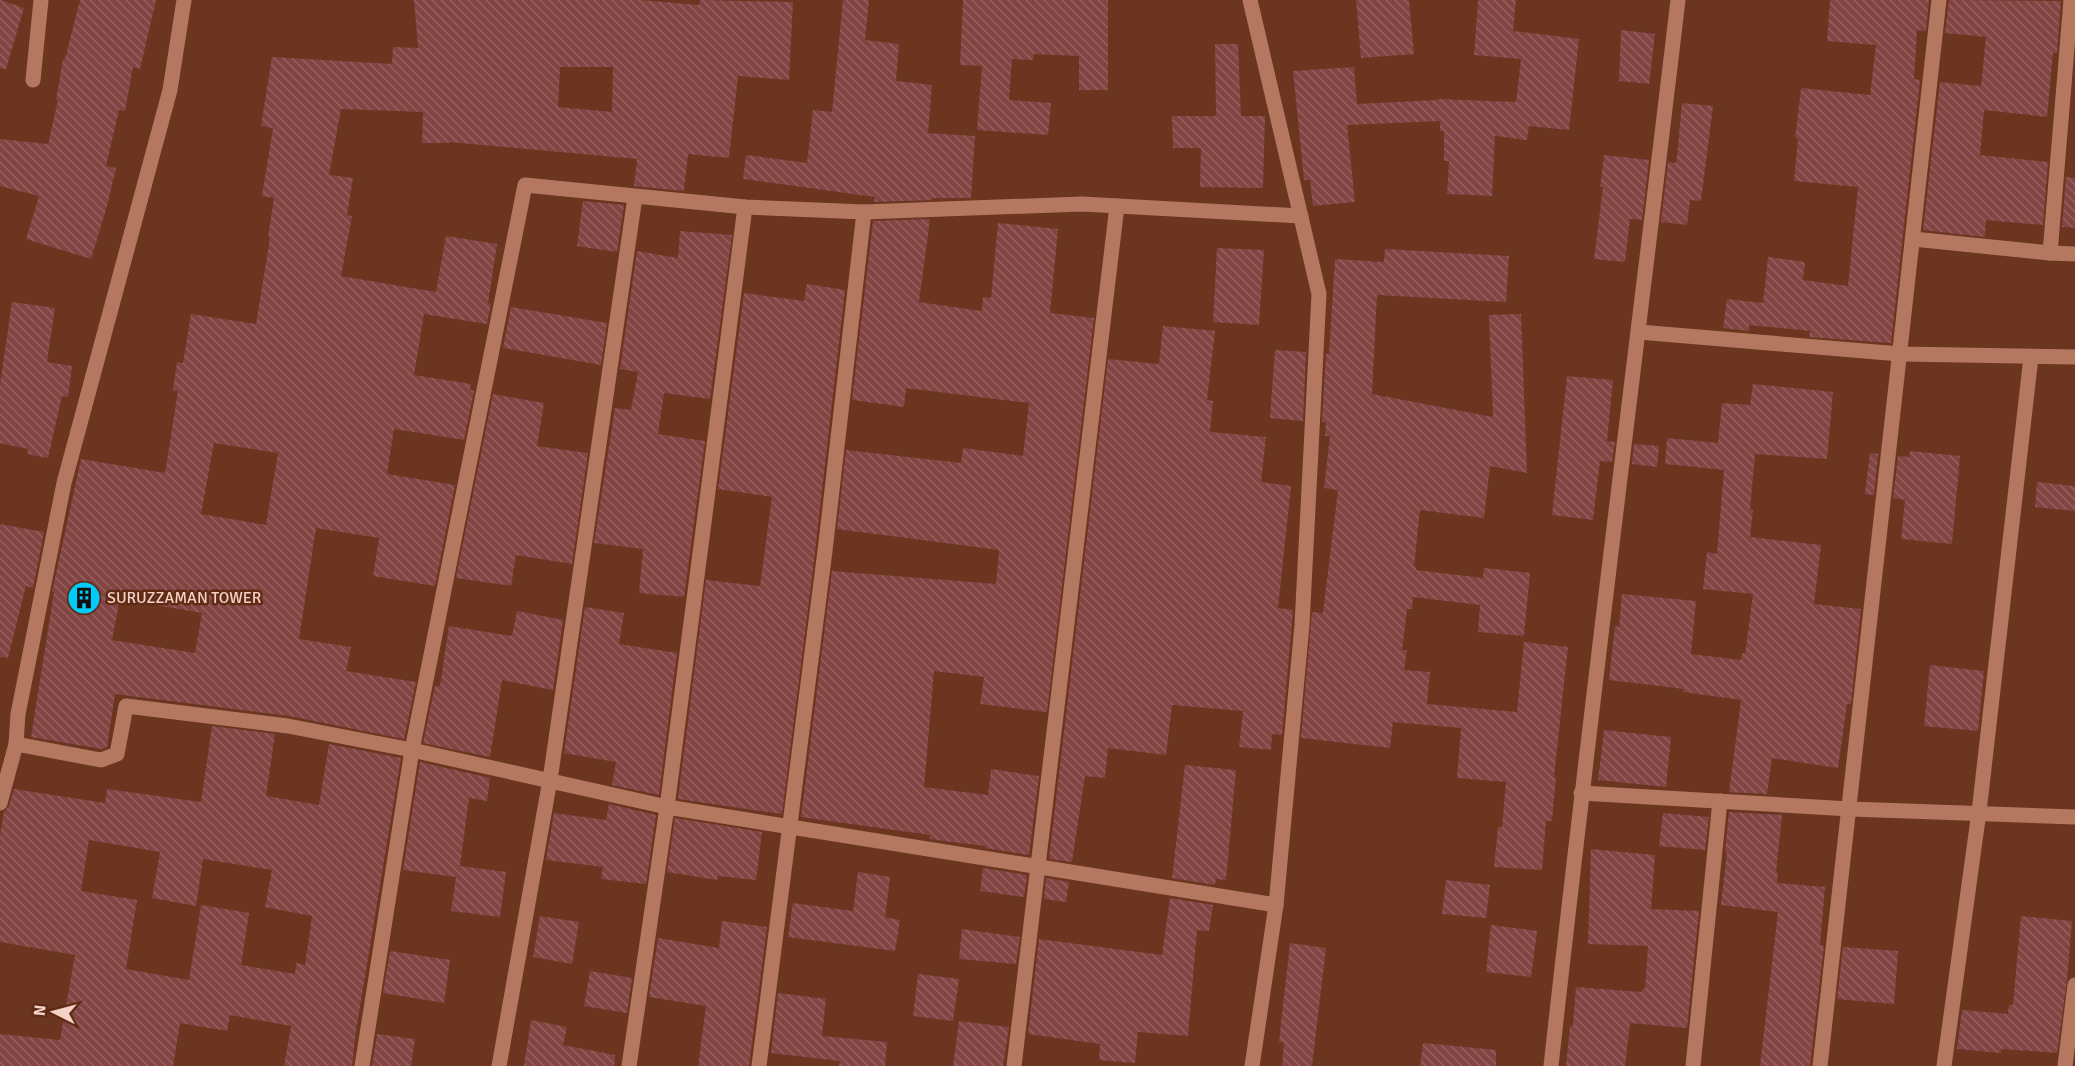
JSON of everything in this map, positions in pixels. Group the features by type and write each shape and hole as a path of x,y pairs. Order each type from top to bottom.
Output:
{"street":[{"path":"33,80 40,0"},
{"path":"0,803 16,744 18,714 64,483 170,90 184,0"},
{"path":"1250,0 1320,294 1302,625 1276,905 1252,1066"},
{"path":"1551,1066 1581,793 1678,0"},
{"path":"1820,1066 1940,0"},
{"path":"2050,253 2071,0"},
{"path":"362,1066 412,750 525,185 745,207 864,212 1082,204 1301,216"},
{"path":"500,1066 550,780 635,197"},
{"path":"1014,1066 1117,206"},
{"path":"629,1066 667,807 745,207"},
{"path":"759,1066 825,551 864,212"},
{"path":"1913,239 2075,254"},
{"path":"1639,332 1900,354 2075,357"},
{"path":"1944,1066 1979,812 2031,357"},
{"path":"16,744 101,760 117,754 126,706 288,726 412,750 667,807 1276,905"},
{"path":"1581,793 1850,809 2075,817"},
{"path":"1693,1066 1720,801"},
{"path":"2065,1066 2075,985"}],"building":[{"path":"0,0 24,8 6,69 0,68"},
{"path":"80,0 156,0 140,69 133,67 125,111 119,110 106,166 116,168 91,259 26,239 39,196 0,186 0,139 48,144 58,100 56,100 63,59 65,59"},
{"path":"414,0 640,0 699,5 700,0 793,2 789,80 738,76 729,158 688,154 684,191 634,186 637,159 449,142 422,143 423,112 341,109 329,175 353,178 347,215 352,216 341,276 436,292 446,236 497,244 487,324 424,314 414,375 471,384 470,390 474,391 464,440 394,429 387,474 455,485 435,586 373,576 379,538 316,528 299,639 351,647 346,671 416,682 404,739 289,716 115,694 107,747 102,749 31,737 54,592 52,592 81,459 165,473 178,391 173,390 177,362 183,363 191,314 256,324 274,198 262,196 273,128 261,126 272,57 392,64 393,47 418,48","holes":["560,67 613,67 612,112 558,107","214,443 278,453 266,525 201,514","120,599 202,613 195,653 112,640"]},
{"path":"843,0 869,0 865,40 899,44 896,81 932,85 928,133 975,136 971,198 874,202 875,197 743,179 746,155 807,163 813,110 832,112"},
{"path":"963,0 1108,0 1108,90 1079,90 1079,56 1034,54 1033,60 1012,59 1009,100 1051,103 1048,135 977,130 982,66 960,65"},
{"path":"1356,0 1409,0 1414,54 1361,58"},
{"path":"1478,0 1516,0 1513,31 1579,39 1569,130 1529,126 1527,140 1495,136 1492,196 1447,194 1449,161 1444,161 1444,131 1440,131 1440,121 1347,125 1355,202 1313,206 1310,180 1304,180 1293,71 1354,67 1357,104 1437,99 1516,102 1521,59 1474,55"},
{"path":"1830,0 1929,0 1926,31 1917,30 1914,79 1920,80 1891,343 1809,337 1810,331 1749,325 1749,331 1723,328 1727,299 1763,303 1768,257 1805,262 1803,280 1848,286 1858,187 1794,181 1798,139 1795,138 1801,88 1870,95 1876,45 1827,41"},
{"path":"1949,0 2061,1 2057,53 2053,53 2047,117 1984,110 1980,155 2048,162 2043,225 1986,220 1985,237 1923,230 1940,82 1981,86 1986,37 1945,33"},
{"path":"1621,30 1655,34 1649,84 1619,81"},
{"path":"1215,44 1238,44 1241,116 1265,116 1263,188 1200,187 1201,148 1173,148 1172,116 1216,116"},
{"path":"1682,103 1713,106 1701,201 1690,200 1687,225 1661,222 1668,162 1676,163"},
{"path":"1604,155 1649,160 1642,220 1630,219 1625,262 1594,259 1603,187 1600,187"},
{"path":"2066,177 2075,178 2075,228 2062,227"},
{"path":"583,201 624,205 617,252 577,246"},
{"path":"930,219 919,302 982,311 983,297 991,298 998,223 1058,229 1050,313 1094,318 1047,712 980,704 984,677 934,671 924,787 988,795 991,769 1039,776 1029,855 985,848 985,846 929,839 930,835 801,817 832,571 996,584 999,550 837,529 846,450 961,463 963,448 1023,456 1029,403 906,388 904,407 852,400 873,221"},
{"path":"680,231 732,235 710,399 664,393 658,434 705,441 684,597 639,593 643,549 594,543 615,408 631,410 638,372 620,369 637,251 678,258"},
{"path":"1217,248 1264,250 1259,325 1213,322"},
{"path":"1385,249 1509,256 1506,302 1377,295 1372,394 1493,417 1489,315 1521,314 1527,473 1490,466 1484,518 1420,510 1414,567 1416,570 1483,578 1484,568 1530,573 1524,636 1478,632 1480,605 1413,597 1412,609 1407,609 1402,650 1407,650 1404,670 1430,672 1427,704 1517,712 1524,642 1568,647 1554,777 1556,777 1552,821 1546,821 1542,870 1494,867 1498,827 1502,827 1506,782 1457,778 1461,728 1393,722 1390,748 1301,738 1312,612 1323,613 1338,490 1324,488 1330,436 1325,436 1326,422 1322,422 1335,259 1384,262"},
{"path":"807,284 845,290 782,814 678,799 706,580 760,586 772,497 718,489 744,293 804,301"},
{"path":"12,302 55,308 47,362 72,366 68,397 62,396 48,458 27,454 28,449 0,443 0,384"},
{"path":"511,307 607,323 601,365 503,348"},
{"path":"1163,326 1215,331 1207,400 1213,401 1210,432 1266,437 1261,482 1291,486 1278,608 1293,610 1282,735 1272,734 1271,750 1239,747 1243,711 1172,705 1166,755 1108,748 1105,778 1085,776 1072,862 1049,859 1108,359 1159,364"},
{"path":"1275,350 1306,352 1303,421 1270,418"},
{"path":"1567,376 1613,380 1607,441 1615,442 1612,462 1600,461 1593,520 1552,515"},
{"path":"1753,384 1833,392 1827,459 1755,454 1750,537 1821,545 1814,604 1861,609 1851,704 1847,704 1838,768 1772,758 1767,794 1729,792 1741,700 1683,692 1684,689 1609,680 1615,626 1619,627 1622,594 1696,601 1691,654 1741,660 1742,653 1745,654 1753,594 1703,589 1707,552 1717,554 1724,470 1665,464 1667,438 1718,443 1722,403 1750,405"},
{"path":"493,394 544,403 537,446 588,453 572,564 516,555 511,586 456,578"},
{"path":"1634,444 1659,446 1657,467 1632,464"},
{"path":"1910,451 1960,456 1952,544 1901,539 1905,500 1893,498 1898,456 1909,457"},
{"path":"1870,453 1878,454 1874,495 1865,494"},
{"path":"2037,482 2075,486 2075,511 2035,507"},
{"path":"0,524 44,532 33,588 26,586 8,658 0,657"},
{"path":"585,607 624,613 619,644 677,653 659,795 612,785 616,762 564,753"},
{"path":"517,611 563,620 553,690 502,680 490,757 423,743 435,686 440,686 449,626 512,636"},
{"path":"1930,665 1984,671 1978,731 1924,726"},
{"path":"212,726 275,734 266,796 319,805 329,744 401,758 352,1066 284,1066 291,1026 230,1015 227,1031 180,1023 173,1066 0,1066 0,1034 60,1040 75,955 0,942 0,836 4,812 9,806 14,789 105,803 107,789 201,802","holes":["89,840 160,852 152,898 196,906 203,859 272,870 265,907 312,916 305,965 296,963 295,974 241,965 249,913 201,905 189,980 126,969 137,900 81,891"]},
{"path":"1604,730 1671,737 1666,787 1598,780"},
{"path":"420,762 490,778 487,801 469,798 460,866 506,872 500,917 451,911 456,877 403,870"},
{"path":"1185,765 1236,770 1226,880 1216,879 1215,885 1172,878"},
{"path":"609,804 656,815 646,884 601,879 603,867 546,860 554,813 606,820"},
{"path":"1729,812 1782,815 1776,872 1778,873 1777,883 1825,887 1820,945 1824,945 1810,1066 1760,1066 1778,912 1721,905"},
{"path":"1663,813 1709,817 1705,850 1659,846"},
{"path":"675,818 762,832 756,880 718,876 717,880 667,872"},
{"path":"1591,849 1655,855 1651,909 1699,911 1687,1028 1630,1023 1625,1066 1566,1066 1570,1026 1573,1026 1576,987 1642,992 1643,988 1645,989 1648,946 1588,944"},
{"path":"983,868 1027,875 1024,897 980,891"},
{"path":"858,872 890,877 885,917 900,920 895,951 788,937 793,903 853,911"},
{"path":"1046,878 1069,882 1066,902 1044,899"},
{"path":"1446,880 1490,885 1486,918 1442,914"},
{"path":"1170,898 1213,905 1209,931 1197,930 1188,1036 1138,1032 1135,1063 1099,1060 1100,1044 1028,1034 1039,939 1162,955"},
{"path":"540,916 579,922 572,964 533,957"},
{"path":"2021,916 2072,921 2057,1053 2001,1049 2001,1053 1957,1049 1962,1010 2008,1014 2009,1005 2013,1005"},
{"path":"722,921 767,927 749,1066 698,1066 706,1006 649,997 658,938 719,948"},
{"path":"1491,925 1537,931 1531,977 1486,972"},
{"path":"962,929 1020,937 1016,964 959,959"},
{"path":"1290,943 1326,948 1312,1066 1282,1066 1284,1043 1279,1042"},
{"path":"1843,947 1898,951 1894,1004 1837,999"},
{"path":"390,951 450,960 444,1003 383,993"},
{"path":"590,971 632,978 627,1013 584,1006"},
{"path":"918,974 959,979 953,1021 913,1016"},
{"path":"778,993 826,999 822,1036 887,1042 885,1066 839,1066 840,1061 771,1053"},
{"path":"531,1020 567,1027 563,1045 615,1055 614,1066 524,1066"},
{"path":"959,1021 1009,1027 1003,1066 953,1066"},
{"path":"377,1034 415,1039 411,1066 372,1066"},
{"path":"1423,1043 1496,1050 1496,1066 1420,1066"}],"place":[{"name":"SURUZZAMAN TOWER","path":"84,598"}]}
